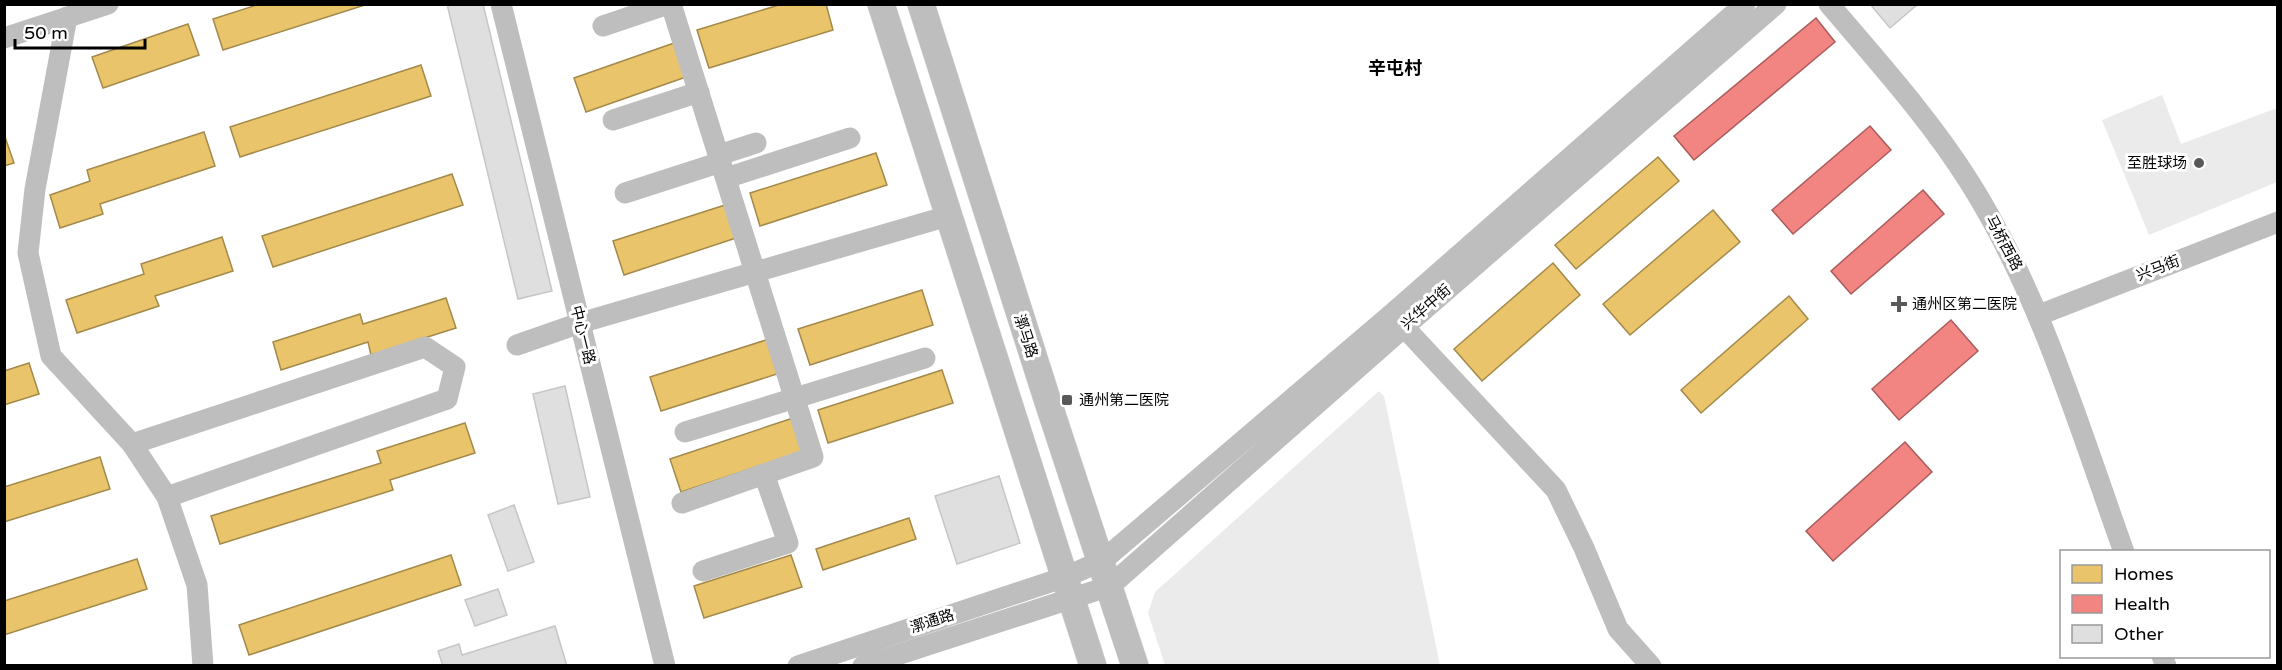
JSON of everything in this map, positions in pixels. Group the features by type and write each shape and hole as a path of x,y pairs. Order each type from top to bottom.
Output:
{"main road":[{"path":"881,4 1093,666"},
{"name":"漷马路","path":"921,4 1135,666"}],"street":[{"path":"4,38 108,4"},
{"name":"中心一路","path":"501,4 665,666"},
{"path":"603,26 669,4 699,92 813,457 682,503"},
{"name":"兴华中街","path":"1106,574 1401,305 1746,4"},
{"name":"兴华中街","path":"1068,589 1106,574 1404,327 1776,4"},
{"name":"马桥西路","path":"1830,4 1936,133 1970,181 2006,244 2038,315 2123,550"},
{"path":"67,17 34,189 28,253 51,356 132,444 167,497 197,585 202,666"},
{"path":"613,120 699,92"},
{"path":"625,193 722,165 850,138"},
{"path":"722,165 756,143"},
{"path":"517,345 580,323 948,216"},
{"name":"兴马街","path":"2038,315 2277,222"},
{"path":"1404,327 1556,490 1584,548 1618,629 1651,666"},
{"path":"132,444 424,347 455,367 447,399 167,497"},
{"path":"685,432 925,358"},
{"path":"703,571 788,543 764,474"},
{"name":"漷通路","path":"798,666 1068,589"},
{"name":"漷通路","path":"863,666 1068,589"}],"shaded area":[{"name":"至胜球场","path":"2162,95 2181,144 2277,108 2277,182 2149,235 2102,120"},
{"path":"1379,391 1384,396 1440,665 1165,665 1148,613 1155,592"}],"building: Homes":[{"path":"260,4 368,4 223,50 213,19"},
{"path":"782,4 826,4 833,30 709,68 697,30"},
{"path":"188,24 199,55 103,88 92,57"},
{"path":"674,43 686,77 586,112 574,78"},
{"path":"421,65 431,96 240,157 230,127"},
{"path":"204,132 215,166 100,204 103,214 60,228 50,195 90,181 87,170"},
{"path":"4,134 14,163 4,166"},
{"path":"876,153 887,185 760,226 750,193"},
{"path":"1658,157 1679,181 1576,269 1555,245"},
{"path":"452,174 463,205 273,267 262,236"},
{"path":"725,205 736,238 624,275 613,241"},
{"path":"1713,210 1740,242 1630,335 1603,304"},
{"path":"222,237 233,271 155,296 159,306 77,333 66,300 144,274 141,264"},
{"path":"1553,263 1580,295 1482,381 1454,349"},
{"path":"922,290 933,325 810,365 798,329"},
{"path":"1789,296 1808,319 1701,413 1681,390"},
{"path":"446,298 456,328 371,355 368,342 281,370 273,342 360,314 363,324"},
{"path":"769,339 780,373 661,411 650,377"},
{"path":"29,363 39,394 4,405 4,371"},
{"path":"942,370 953,403 828,443 818,410"},
{"path":"793,418 804,451 681,492 670,459"},
{"path":"465,423 475,453 390,480 393,490 220,544 211,516 381,463 377,451"},
{"path":"100,457 110,489 4,522 4,487"},
{"path":"909,518 916,539 823,570 816,549"},
{"path":"451,555 461,585 249,655 239,625"},
{"path":"791,555 802,587 704,618 694,586"},
{"path":"137,559 147,589 4,635 4,601"}],"building: Health":[{"path":"1816,18 1835,42 1694,160 1674,136"},
{"path":"1870,126 1891,150 1793,234 1772,210"},
{"path":"1923,190 1944,214 1851,294 1831,271"},
{"path":"1951,320 1978,351 1899,420 1872,389"},
{"path":"1905,442 1932,472 1833,561 1806,531"}],"building: Other":[{"path":"447,4 483,4 552,291 518,299"},
{"path":"1870,4 1918,4 1890,28"},
{"path":"565,386 590,497 558,504 533,394"},
{"path":"999,476 1020,543 957,564 935,496"},
{"path":"514,505 534,562 508,571 488,515"},
{"path":"498,589 507,615 475,626 465,600"},
{"path":"555,626 567,666 443,666 438,651 459,644 462,655"}],"place":[{"name":"至胜球场","path":"2199,163"},
{"name":"通州区第二医院","path":"1899,304"},
{"name":"通州第二医院","path":"1067,400"}],"district":[{"name":"辛屯村","path":"1395,68"}]}
